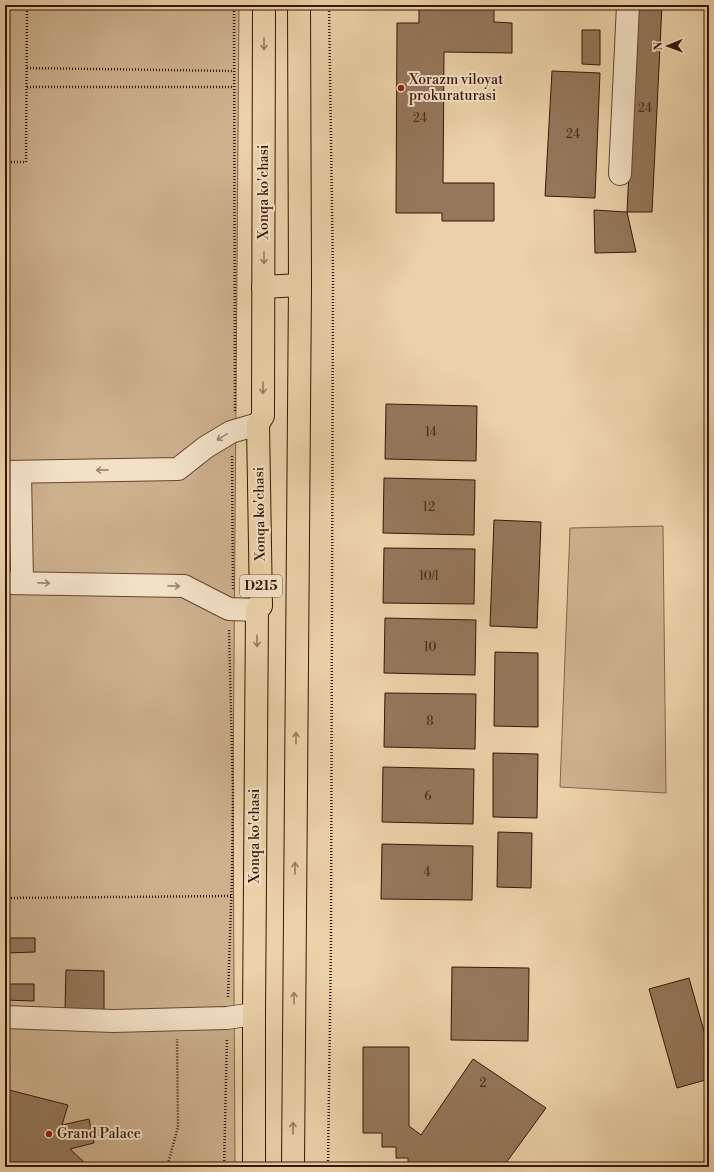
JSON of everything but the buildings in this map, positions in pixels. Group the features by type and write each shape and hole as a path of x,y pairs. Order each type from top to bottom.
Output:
{"main road":[{"name":"Xonqa ko'chasi","path":"254,1167 257,610 261,606 258,424 262,416 264,287 264,5"},
{"name":"D215","path":"293,1167 300,285 299,5"},
{"path":"264,287 300,285"}],"lane":[{"path":"620,174 628,5"},
{"path":"257,610 229,609 184,586 14,583 13,472 178,469 206,447 231,432 258,424"},
{"path":"5,1017 113,1021 232,1017 254,1014"}],"path":[{"path":"5,162 26,162 27,5"},
{"path":"328,1167 331,942 333,274 329,5"},
{"path":"27,68 234,71"},
{"path":"27,87 234,87"},
{"path":"5,898 232,896"},
{"path":"167,1167 178,1126 176,1019"}],"shaded area":[{"path":"5,5 239,5 233,793 235,1167 5,1167"},
{"path":"663,526 666,793 560,787 570,528"}],"place":[{"name":"Xorazm viloyat prokuraturasi","path":"401,88"},
{"name":"Grand Palace","path":"49,1134"}]}
